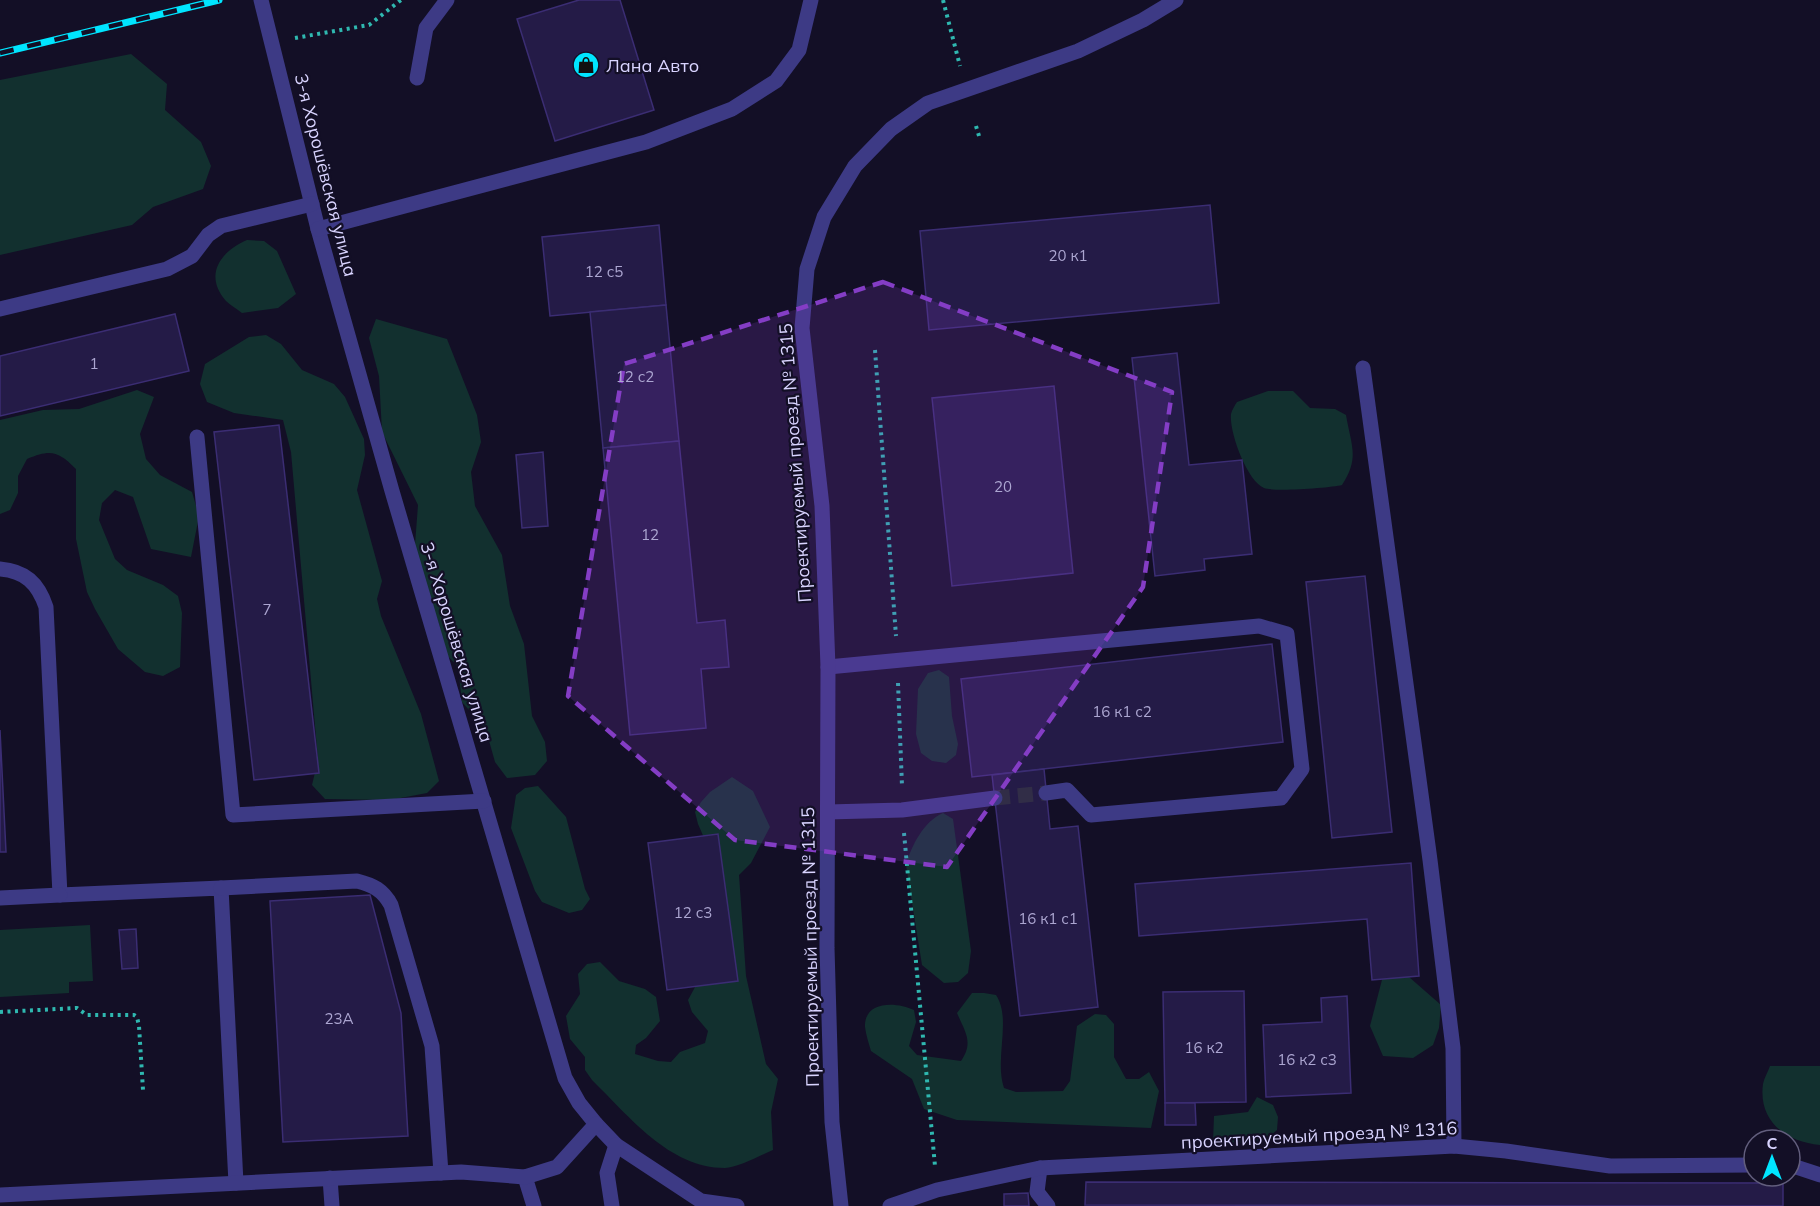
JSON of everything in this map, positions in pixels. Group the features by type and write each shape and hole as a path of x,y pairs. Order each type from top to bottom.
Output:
{"street":[{"name":"3-я Хорошёвская улица","path":"261,0 318,230 392,491 566,1078 579,1103 616,1145 701,1201 737,1206"},
{"path":"417,78 426,28 447,0"},
{"path":"318,230 646,141 732,109 776,81 799,50 811,0"},
{"name":"Проектируемый проезд № 1315","path":"841,1206 832,1122 827,948 828,667 822,506 802,328 807,269 824,217 855,166 891,129 928,103 1078,51 1143,20 1176,0"},
{"path":"0,309 167,269 192,256 208,235 221,226 312,204"},
{"path":"1363,368 1430,860 1453,1048 1454,1146"},
{"path":"197,436 233,815 484,801"},
{"path":"0,568 13,570 26,576 41,593 46,607 60,896"},
{"path":"828,667 1259,626 1287,634 1302,769 1281,798 1091,815 1067,790 1046,793"},
{"path":"828,812 902,810 995,798"},
{"path":"0,898 357,881 376,887 391,905 432,1046 441,1173"},
{"path":"221,888 236,1183"},
{"path":"0,1195 441,1173 481,1172 525,1177 558,1167 596,1124"},
{"path":"612,1206 607,1173 616,1145"},
{"name":"проектируемый проезд № 1316","path":"890,1206 937,1191 1041,1168 1454,1146 1610,1166 1742,1165"},
{"path":"1041,1168 1037,1192 1048,1206"},
{"path":"1802,1169 1820,1175"},
{"path":"525,1177 534,1206"},
{"path":"330,1178 332,1206"}],"path":[{"path":"292,39 369,25 401,0"},
{"path":"943,0 961,69"},
{"path":"976,126 979,135"},
{"path":"875,350 898,659 902,810 937,1191"},
{"path":"0,1012 77,1008 87,1015 134,1015 140,1026 143,1090"}],"highlighted area":[{"path":"883,282 1172,392 1143,587 947,867 735,840 568,696 624,364"}],"green space":[{"path":"131,54 167,84 165,110 201,142 211,166 203,189 153,207 132,225 0,255 0,80"},
{"path":"247,240 264,241 277,251 296,294 278,308 242,313 226,301 219,291 216,282 218,265 223,257"},
{"path":"376,319 447,339 477,415 481,442 471,472 475,506 502,555 510,606 524,644 532,716 545,742 547,761 535,775 507,778 495,762 486,730 462,702 458,667 445,653 439,624 414,558 418,505 382,432 379,376 369,338"},
{"path":"266,335 281,344 302,370 334,384 345,397 364,439 365,455 357,490 382,581 377,599 381,616 421,714 439,781 427,793 390,800 325,799 312,785 318,760 291,452 283,420 234,413 207,402 200,384 205,364 249,337"},
{"path":"137,390 154,397 140,434 146,459 160,475 192,492 199,516 191,557 151,549 133,497 115,490 102,503 99,520 115,559 127,570 163,585 178,596 182,613 180,667 163,676 145,672 118,649 87,592 76,539 76,469 59,455 48,453 27,459 18,476 18,493 10,510 0,514 0,420 43,410 79,409"},
{"path":"1268,391 1293,391 1310,408 1335,409 1346,415 1353,451 1351,467 1342,485 1279,490 1264,488 1251,476 1236,443 1231,414 1237,402"},
{"path":"939,670 949,677 952,716 958,744 956,755 946,763 932,761 921,753 916,734 918,689 928,673"},
{"path":"732,777 753,791 770,827 751,863 739,875 746,976 766,1064 778,1079 771,1112 773,1150 742,1164 725,1168 705,1166 686,1159 668,1150 636,1124 585,1070 585,1057 570,1039 566,1016 580,994 578,974 587,964 600,962 619,981 645,989 656,997 660,1021 646,1038 636,1045 635,1054 658,1061 671,1062 680,1052 705,1043 708,1031 692,1012 688,1000 700,978 708,847 695,812 710,792"},
{"path":"538,786 566,817 585,889 590,899 582,910 569,913 542,902 535,891 511,828 516,795 525,788"},
{"path":"943,813 953,819 971,951 968,973 958,982 944,983 922,965 906,865 919,835 930,822"},
{"path":"90,925 93,981 69,982 69,993 0,997 0,930"},
{"path":"1401,970 1441,1005 1439,1028 1433,1045 1413,1058 1383,1056 1370,1026 1383,976"},
{"path":"972,993 996,995 1001,1005 1003,1027 1001,1077 1004,1088 1016,1092 1063,1091 1070,1081 1077,1026 1095,1014 1106,1015 1114,1024 1114,1057 1126,1079 1139,1079 1149,1072 1159,1091 1151,1128 957,1120 924,1109 912,1079 871,1051 865,1027 866,1018 870,1012 883,1005 899,1005 914,1010 916,1022 909,1046 917,1055 961,1061 968,1042 957,1013"},
{"path":"1770,1066 1820,1066 1820,1145 1802,1141 1802,1128 1777,1127 1765,1109 1764,1082"},
{"path":"1257,1097 1273,1105 1278,1117 1277,1130 1255,1141 1213,1142 1214,1116 1248,1112"}],"building":[{"name":"Лана Авто","path":"579,0 620,0 654,110 555,141 517,19"},
{"path":"1210,205 1219,303 929,330 920,231"},
{"path":"659,225 666,305 550,316 542,237"},
{"path":"666,305 679,441 603,448 590,312"},
{"path":"175,314 189,371 0,416 0,356"},
{"path":"1177,353 1189,465 1242,460 1252,554 1204,559 1205,570 1155,576 1132,358"},
{"path":"1054,386 1073,573 952,586 932,398"},
{"path":"279,425 319,773 254,780 214,432"},
{"path":"679,441 697,623 725,620 729,667 701,669 706,728 630,735 603,448"},
{"path":"543,452 548,526 522,528 516,455"},
{"path":"1365,576 1392,832 1332,838 1306,582"},
{"path":"1272,644 1283,742 972,777 961,679"},
{"path":"0,730 6,852 0,852"},
{"path":"1044,769 1050,829 1078,826 1098,1007 1020,1016 992,775"},
{"path":"718,834 738,981 667,990 648,843"},
{"path":"1411,863 1419,976 1372,980 1367,919 1139,936 1135,884"},
{"path":"370,895 401,1013 408,1136 283,1142 270,901"},
{"path":"136,929 138,968 122,969 119,930"},
{"path":"1244,991 1246,1102 1165,1103 1163,992"},
{"path":"1347,996 1351,1093 1266,1097 1263,1025 1322,1022 1321,998"},
{"path":"1165,1103 1195,1103 1196,1125 1165,1125"},
{"path":"1086,1182 1742,1183 1742,1188 1783,1188 1783,1206 1085,1205"},
{"path":"1028,1193 1029,1206 1004,1206 1004,1194"}],"tunnel":[{"path":"995,798 1046,793"}],"railway":[{"path":"0,53 219,0"}],"place":[{"name":"Лана Авто","path":"586,65"}]}
